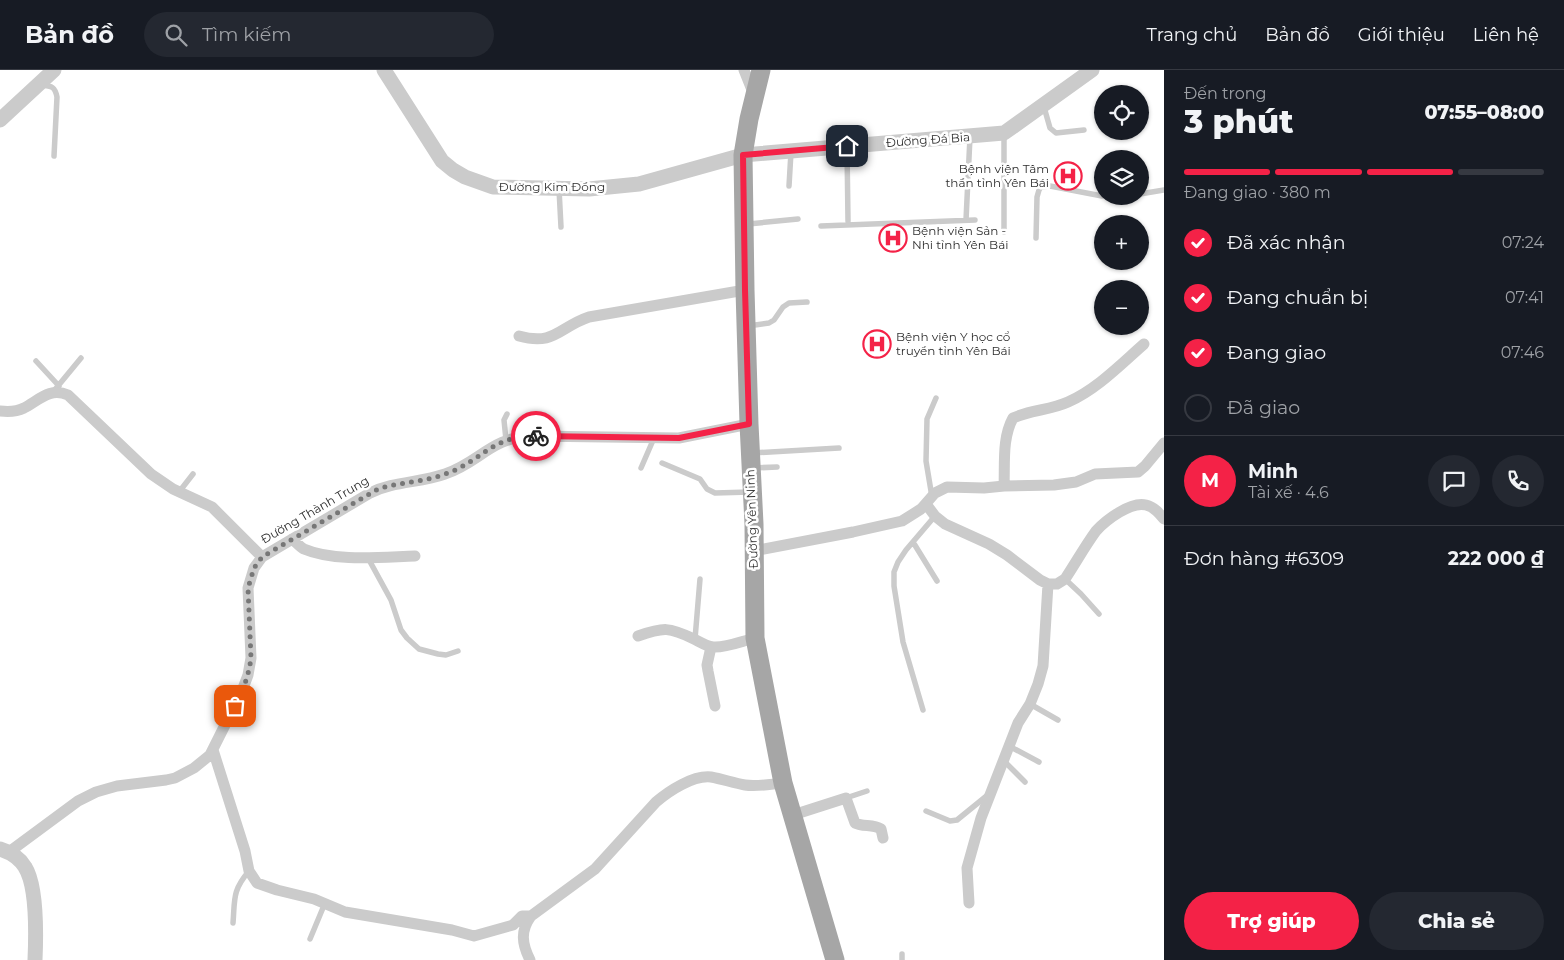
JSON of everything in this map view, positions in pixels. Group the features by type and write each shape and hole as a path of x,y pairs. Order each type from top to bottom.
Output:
{"main road":[{"name":"Đường Yên Ninh","path":"761,70 754,95 743,155 746,326 754,524 755,638 783,782 836,960"}],"street":[{"path":"0,120 54,70"},
{"name":"Đường Kim Đồng","path":"384,70 442,161 465,177 493,187 589,189 639,184 743,155"},
{"path":"744,70 754,95"},
{"name":"Đường Đá Bia","path":"743,155 1004,133 1088,71"},
{"path":"519,336 532,340 546,339 556,336 575,323 589,318 745,290"},
{"path":"1004,486 1006,436 1013,418 1066,403 1081,396 1101,382 1144,344"},
{"path":"0,412 23,408 56,389 72,398 151,474 179,492 212,507 262,557"},
{"name":"Đường Thành Trung","path":"4,851 86,796 107,788 175,778 194,768 210,754 242,691 248,675 251,658 248,588 254,568 262,557 378,489 437,477 451,472 497,444 522,436 688,437 749,424"},
{"path":"753,551 893,523 910,517 939,490 948,487 1054,486 1076,482 1095,474 1138,472 1164,443"},
{"path":"929,500 935,516 945,524 995,547 1048,584 1057,584 1065,580 1096,531 1124,509 1145,505 1160,509 1164,519"},
{"path":"292,539 303,549 327,556 368,558 415,556"},
{"path":"969,903 967,868 981,818 1018,723 1030,704 1043,666 1048,584"},
{"path":"638,636 656,630 669,629 680,632 711,647 755,638"},
{"path":"711,647 707,665 715,706"},
{"path":"213,750 245,851 249,871 257,882 277,890 325,903 345,912 452,930 474,936 513,925 522,916 531,916"},
{"path":"530,960 524,948 522,938 524,927 531,916 595,870 656,802 674,789 703,777 754,786 783,782"},
{"path":"793,815 846,798 855,823 881,829 883,838"},
{"path":"4,851 21,861 30,881 36,928 35,960"}],"lane":[{"path":"38,84 52,86 56,90 54,156"},
{"path":"1043,105 1050,128 1056,133 1084,130"},
{"path":"1004,133 1004,232"},
{"path":"966,220 970,137"},
{"path":"847,146 848,220"},
{"path":"789,186 791,150"},
{"path":"1036,238 1037,197 1041,186 1094,194"},
{"path":"559,188 560,227"},
{"path":"1149,192 1164,190"},
{"path":"744,224 798,219"},
{"path":"821,226 975,220"},
{"path":"746,326 769,323 789,303 807,302"},
{"path":"36,362 56,389 81,358"},
{"path":"929,500 926,461 927,419 936,398"},
{"path":"506,440 504,420 507,414"},
{"path":"641,468 654,438"},
{"path":"751,461 839,448"},
{"path":"751,461 777,467"},
{"path":"662,463 700,479 707,489 715,493 752,492"},
{"path":"179,492 193,474"},
{"path":"923,710 902,642 894,586 894,572 898,562 935,516"},
{"path":"913,542 937,581"},
{"path":"368,558 391,600 401,630 407,638 419,649 438,654 446,655 458,651"},
{"path":"694,640 700,579"},
{"path":"1065,580 1099,614"},
{"path":"1030,704 1058,720"},
{"path":"1009,746 1039,762"},
{"path":"1003,760 1025,782"},
{"path":"846,798 868,791"},
{"path":"926,810 950,821 957,820 990,792"},
{"path":"233,923 236,890 249,871"},
{"path":"310,939 325,903"}],"way so far":[{"path":"235,706 250,667 249,581 254,568 262,557 378,489 437,477 459,468 506,440 522,436 536,436"}],"place":[{"name":"Bệnh viện Tâm thần tỉnh Yên Bái","path":"1068,176"},
{"name":"Bệnh viện Sản - Nhi tỉnh Yên Bái","path":"893,238"},
{"name":"Bệnh viện Y học cổ truyền tỉnh Yên Bái","path":"877,344"}],"route":[{"path":"536,436 668,439 688,437 749,424 743,155 847,146"}]}
